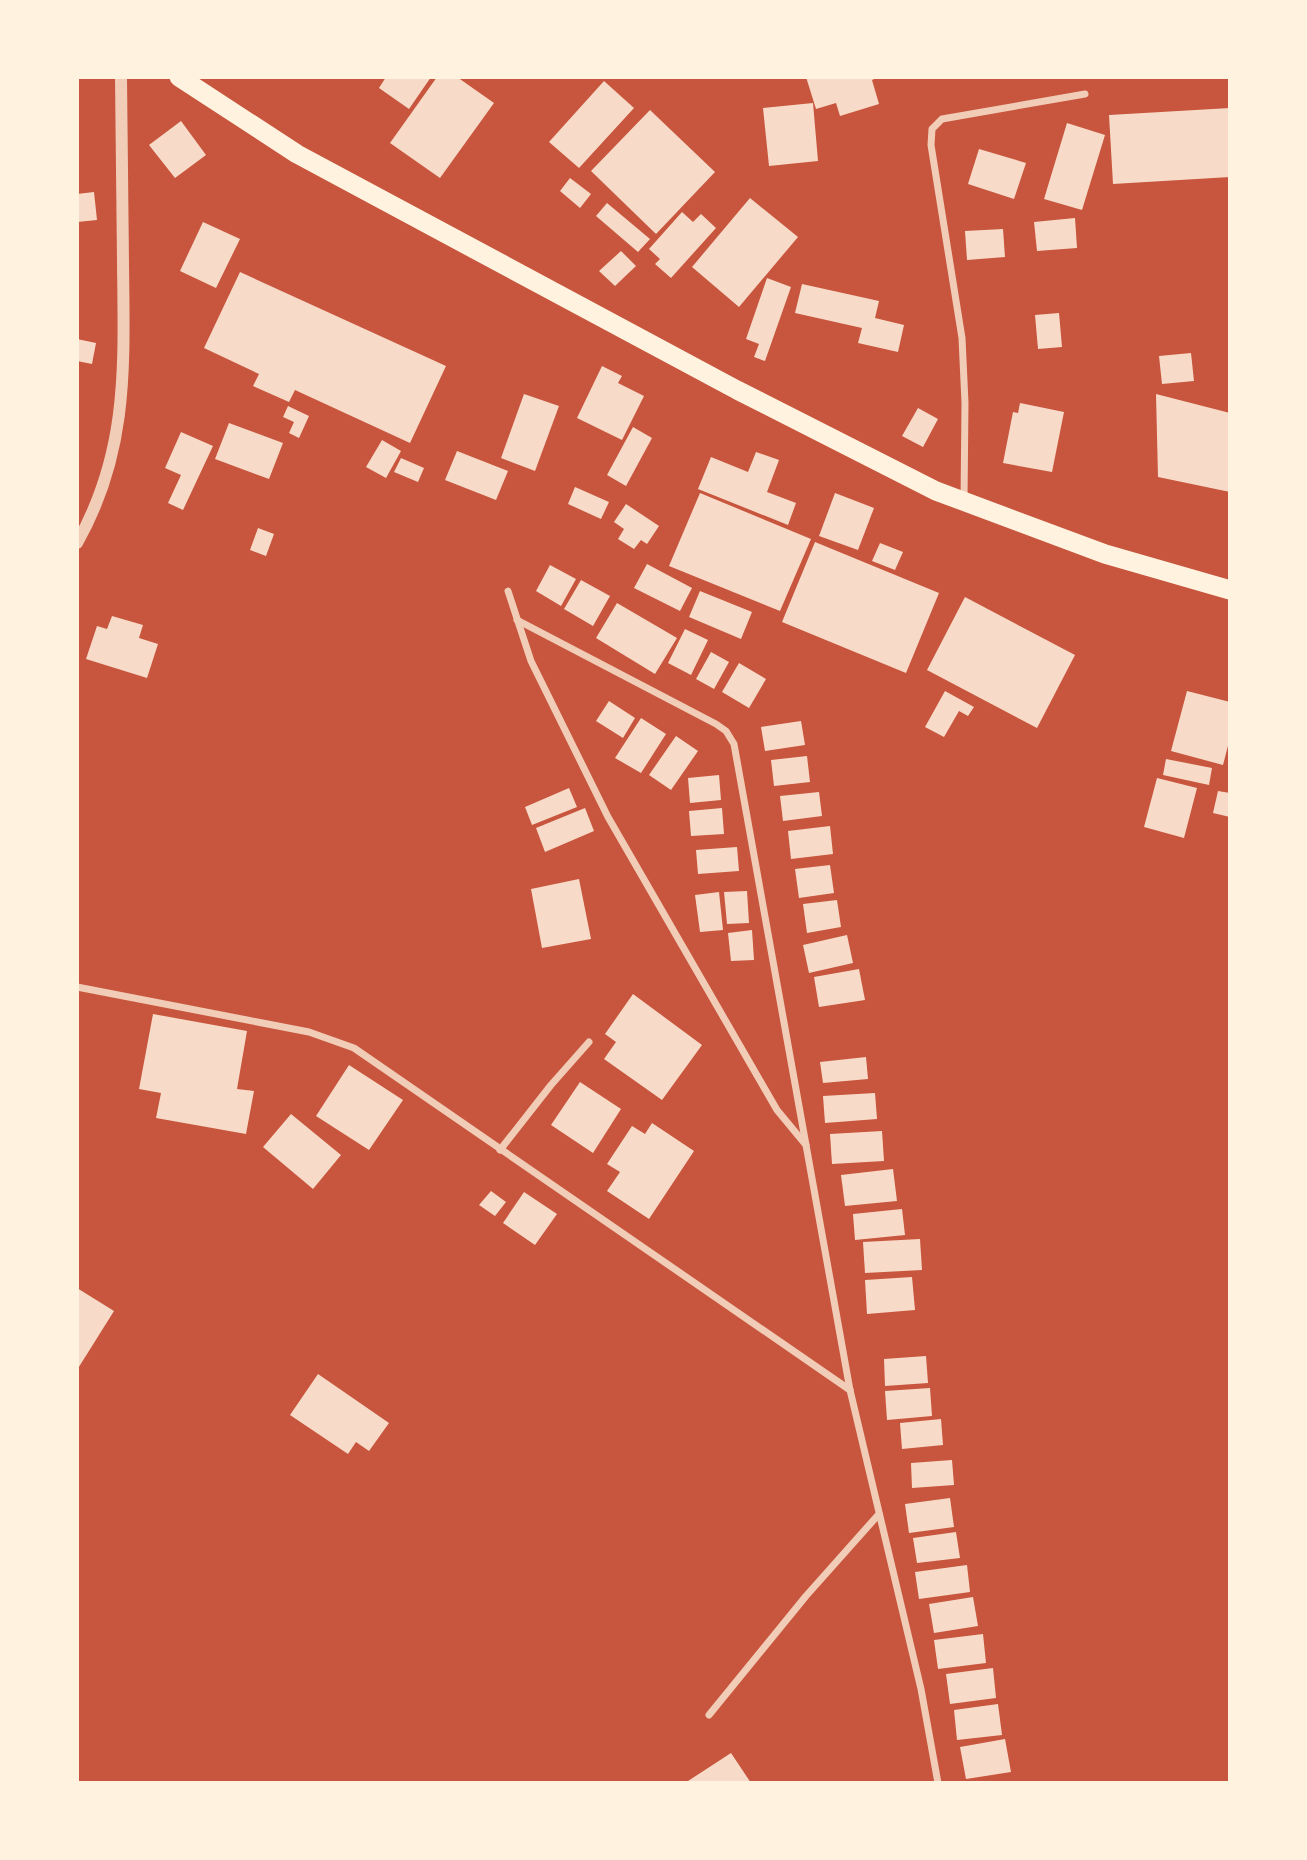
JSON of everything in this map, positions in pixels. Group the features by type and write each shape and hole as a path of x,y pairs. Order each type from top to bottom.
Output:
{"highway":[{"path":"179,77 228,111 321,167 737,390 936,491 1105,554 1230,590"}],"street":[{"path":"77,543 90,520 106,480 115,447 121,403 124,352 121,77"},
{"path":"964,502 965,403 962,338 934,173 930,136 932,129 942,119 1085,94"},
{"path":"508,590 531,661 608,817 777,1110 806,1146"},
{"path":"517,621 716,723 732,737 850,1390 921,1689 937,1783"},
{"path":"77,987 309,1032 354,1048 850,1390"},
{"path":"500,1150 589,1042"},
{"path":"709,1715 806,1596 879,1514"}],"building":[{"path":"386,77 431,77 409,109 379,88"},
{"path":"437,77 457,77 494,103 440,178 390,143"},
{"path":"806,77 879,77 872,80 879,104 840,116 836,103 816,109"},
{"path":"604,81 634,108 579,168 549,142"},
{"path":"813,103 818,161 769,166 763,108"},
{"path":"1230,108 1230,177 1113,184 1109,115"},
{"path":"650,110 715,172 656,234 591,171"},
{"path":"181,121 206,155 175,178 149,145"},
{"path":"1067,123 1105,135 1082,210 1044,199"},
{"path":"979,149 1026,163 1014,199 968,184"},
{"path":"570,178 591,194 580,208 560,191"},
{"path":"94,192 97,220 77,222 77,194"},
{"path":"750,198 798,237 739,307 692,267"},
{"path":"607,203 650,239 638,252 596,216"},
{"path":"682,212 693,222 701,214 716,228 671,278 655,264 660,259 649,249"},
{"path":"1075,218 1077,248 1037,251 1034,222"},
{"path":"203,222 240,239 216,288 180,271"},
{"path":"1003,229 1005,257 967,260 965,231"},
{"path":"621,251 636,266 615,286 599,271"},
{"path":"240,272 446,366 410,443 295,390 289,402 253,386 259,374 204,348"},
{"path":"767,278 791,287 765,361 754,357 759,344 746,339"},
{"path":"802,284 879,301 875,318 904,325 898,352 858,343 862,328 795,313"},
{"path":"1059,313 1062,347 1038,349 1035,315"},
{"path":"77,339 96,343 92,364 77,361"},
{"path":"1191,353 1194,381 1162,384 1159,356"},
{"path":"602,366 622,376 618,383 644,396 622,440 577,418"},
{"path":"524,394 559,406 535,471 501,458"},
{"path":"1156,394 1230,413 1230,492 1158,477"},
{"path":"1020,403 1064,412 1052,472 1003,463 1013,412 1018,413"},
{"path":"288,406 309,416 299,438 289,433 294,422 283,417"},
{"path":"918,408 938,419 923,447 902,436"},
{"path":"229,423 283,443 269,479 215,459"},
{"path":"633,427 652,438 626,486 607,475"},
{"path":"181,432 213,446 183,510 168,503 181,475 165,468"},
{"path":"382,440 401,451 386,478 366,467"},
{"path":"457,451 508,471 496,500 445,480"},
{"path":"756,452 779,460 767,492 796,503 788,525 698,489 711,457 748,472"},
{"path":"401,458 424,468 418,482 394,472"},
{"path":"575,487 609,502 601,519 568,504"},
{"path":"700,493 811,539 780,611 669,566"},
{"path":"835,493 874,508 858,550 819,536"},
{"path":"626,504 659,526 647,544 641,540 634,549 618,539 624,529 614,522"},
{"path":"258,528 274,534 266,556 250,550"},
{"path":"815,542 939,593 906,673 782,622"},
{"path":"880,543 903,552 895,570 872,561"},
{"path":"647,564 692,588 680,611 634,588"},
{"path":"550,565 576,579 561,606 536,591"},
{"path":"581,580 610,596 593,626 564,609"},
{"path":"700,591 752,612 741,639 689,617"},
{"path":"965,597 1075,655 1037,728 927,670"},
{"path":"617,603 677,638 655,674 596,638"},
{"path":"112,616 143,625 139,638 158,644 147,678 86,659 97,626 107,629"},
{"path":"685,629 708,640 691,675 668,663"},
{"path":"711,652 729,662 714,689 696,679"},
{"path":"739,663 766,679 749,708 722,692"},
{"path":"945,691 974,707 968,716 959,711 944,737 925,727"},
{"path":"1187,691 1230,702 1230,738 1223,765 1171,751"},
{"path":"609,701 635,718 623,738 596,721"},
{"path":"641,718 666,734 641,773 615,758"},
{"path":"801,721 805,745 765,751 761,727"},
{"path":"676,736 698,751 671,790 649,775"},
{"path":"807,756 810,782 774,786 771,760"},
{"path":"1166,759 1212,768 1209,785 1163,775"},
{"path":"719,775 721,800 690,803 688,778"},
{"path":"1157,778 1197,788 1184,838 1144,827"},
{"path":"569,788 577,807 532,825 525,807"},
{"path":"1218,791 1230,793 1230,817 1213,813"},
{"path":"819,792 822,816 783,821 780,796"},
{"path":"585,808 594,831 545,852 536,828"},
{"path":"722,808 724,834 691,836 689,811"},
{"path":"830,826 833,854 791,859 788,831"},
{"path":"737,847 739,871 698,874 696,850"},
{"path":"830,865 834,893 799,898 795,869"},
{"path":"579,879 591,939 542,948 531,889"},
{"path":"747,891 749,923 727,924 724,892"},
{"path":"719,892 723,930 700,932 695,895"},
{"path":"837,900 841,927 807,933 803,904"},
{"path":"752,930 754,960 731,961 728,933"},
{"path":"847,935 853,963 809,973 803,945"},
{"path":"859,969 865,1000 819,1007 814,977"},
{"path":"633,994 702,1045 662,1100 604,1059 616,1042 605,1034"},
{"path":"153,1014 247,1031 237,1089 254,1091 246,1134 156,1118 161,1093 139,1089"},
{"path":"866,1057 868,1079 823,1083 820,1062"},
{"path":"349,1065 403,1100 369,1150 316,1116"},
{"path":"580,1082 621,1109 593,1153 551,1125"},
{"path":"875,1093 877,1119 825,1123 823,1096"},
{"path":"291,1114 341,1155 313,1189 263,1147"},
{"path":"652,1123 694,1151 649,1219 607,1191 620,1172 607,1164 632,1126 645,1134"},
{"path":"882,1131 884,1161 832,1164 830,1134"},
{"path":"893,1169 897,1201 845,1206 841,1175"},
{"path":"491,1191 506,1202 495,1216 479,1205"},
{"path":"524,1192 557,1214 535,1245 503,1223"},
{"path":"902,1209 905,1235 855,1240 853,1214"},
{"path":"920,1239 922,1270 865,1273 863,1242"},
{"path":"912,1277 915,1310 867,1314 865,1280"},
{"path":"77,1288 114,1311 77,1370"},
{"path":"926,1356 928,1383 885,1386 884,1359"},
{"path":"318,1374 389,1423 369,1451 356,1442 348,1454 290,1415"},
{"path":"930,1388 932,1416 887,1420 885,1391"},
{"path":"941,1419 943,1445 902,1449 900,1423"},
{"path":"952,1460 954,1485 912,1488 911,1463"},
{"path":"950,1498 954,1527 909,1533 905,1504"},
{"path":"956,1532 960,1558 917,1563 913,1538"},
{"path":"967,1565 970,1592 919,1599 915,1572"},
{"path":"973,1597 978,1626 934,1633 929,1604"},
{"path":"983,1634 986,1663 938,1669 934,1640"},
{"path":"993,1668 996,1698 950,1704 946,1674"},
{"path":"998,1704 1002,1735 957,1740 954,1710"},
{"path":"1005,1739 1011,1772 966,1779 960,1747"},
{"path":"731,1753 751,1783 688,1781"}]}
